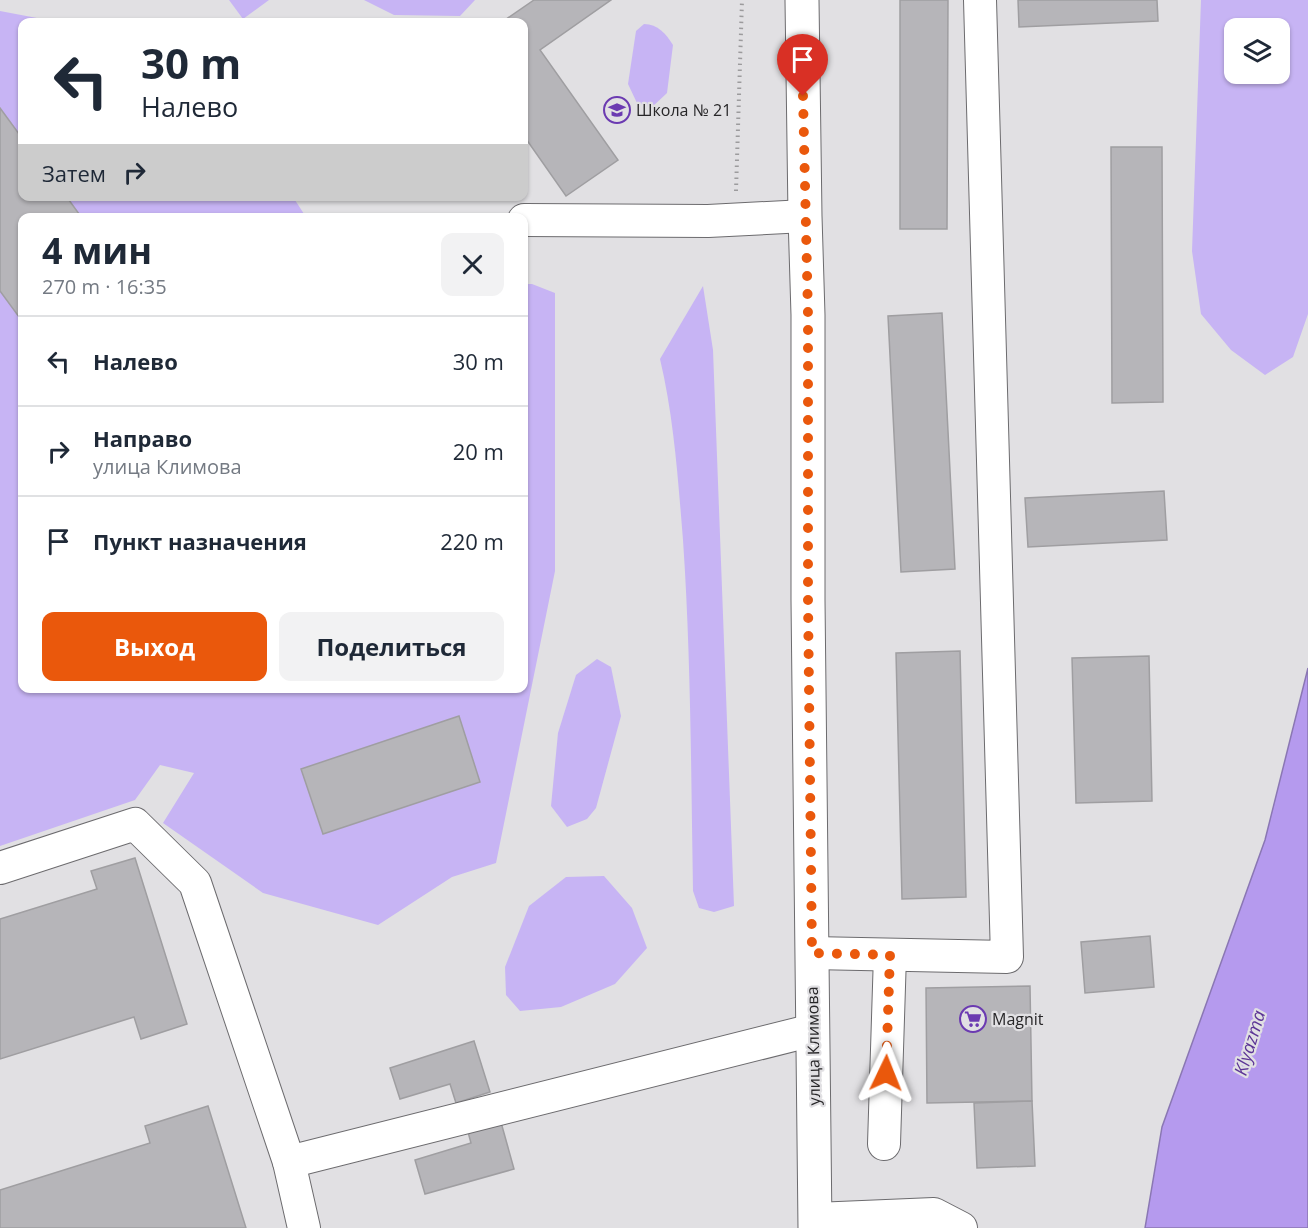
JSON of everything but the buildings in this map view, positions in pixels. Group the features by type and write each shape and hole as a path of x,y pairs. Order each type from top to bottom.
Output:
{"main road":[{"name":"улица Климова","path":"802,0 808,315 808,612 815,1223"}],"lane":[{"path":"812,953 1007,957 980,0"},
{"path":"528,220 736,219 805,216"},
{"path":"0,868 135,824 195,883 289,1162 304,1228"},
{"path":"884,1144 890,955"},
{"path":"289,1162 813,1030"},
{"path":"815,1223 934,1214 961,1228"}],"path":[{"path":"736,219 742,0"}],"shaded area":[{"path":"229,0 269,0 244,18"},
{"path":"364,0 475,0 460,16 394,15"},
{"path":"1201,0 1308,0 1308,314 1293,357 1265,375 1231,350 1201,314 1192,251"},
{"path":"0,11 37,18 18,18 18,201 296,201 303,213 18,213 18,693 528,693 528,284 555,293 555,571 496,863 452,877 378,925 263,893 163,823 194,773 160,765 135,800 0,846"},
{"path":"644,24 661,30 673,45 667,93 651,108 637,103 628,84 636,31"},
{"path":"703,286 713,350 734,906 714,912 699,908 693,891 686,584 672,426 660,359"},
{"path":"597,659 611,667 621,716 596,808 587,819 567,827 551,806 558,733 576,675"},
{"path":"604,876 632,908 647,948 615,984 561,1007 520,1011 506,995 505,967 529,906 566,877"}],"water":[{"name":"Klyazma","path":"1308,668 1308,1228 1145,1228 1162,1127 1265,840"}],"place":[{"name":"Школа № 21","path":"617,110"},
{"name":"Magnit","path":"973,1019"}],"route":[{"path":"803,96 808,315 812,953 890,955 886,1073"}]}
